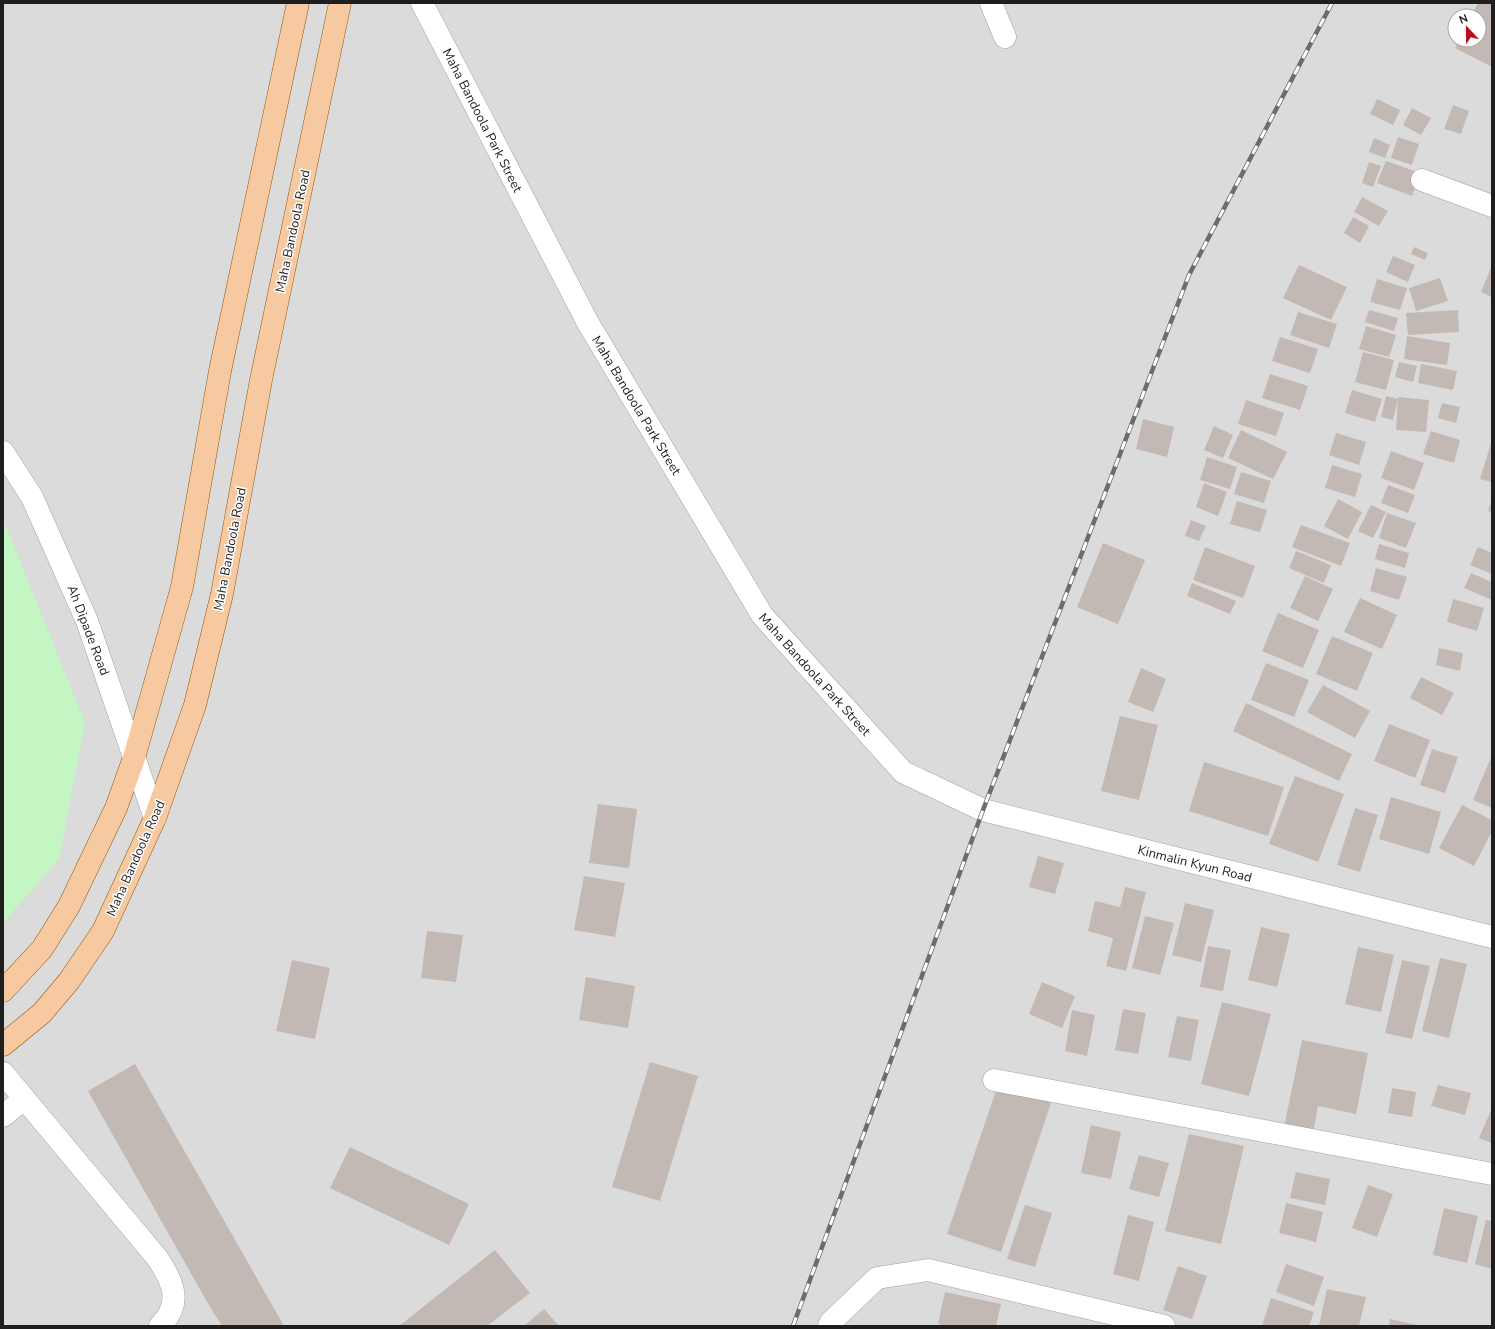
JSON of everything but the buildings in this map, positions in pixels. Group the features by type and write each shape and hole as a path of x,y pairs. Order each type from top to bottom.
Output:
{"main road":[{"path":"3,991 42,949 69,906 116,808 134,758 182,587 220,371 298,3"},
{"name":"Maha Bandoola Road","path":"3,1046 42,1013 69,981 103,930 155,818 195,705 222,594 261,380 340,3"}],"street":[{"name":"Maha Bandoola Park Street","path":"422,3 588,323 762,615 903,772"},
{"path":"990,3 1005,37"},
{"path":"1422,180 1492,206"},
{"name":"Ah Dipade Road","path":"3,452 32,497 88,620 155,818"},
{"name":"Kinmalin Kyun Road","path":"903,772 983,810 1492,937"},
{"path":"3,1073 158,1259 168,1274 174,1290 173,1307 160,1326"},
{"path":"994,1080 1492,1174"},
{"path":"3,1116 24,1099"},
{"path":"829,1326 831,1322 877,1278 928,1270 1164,1326"}],"shaded area":[{"path":"3,3 1492,3 1492,1326 3,1326"}],"green space":[{"path":"3,519 85,723 59,859 3,923"}],"railway":[{"path":"793,1326 983,810 1189,275 1332,3"}]}
